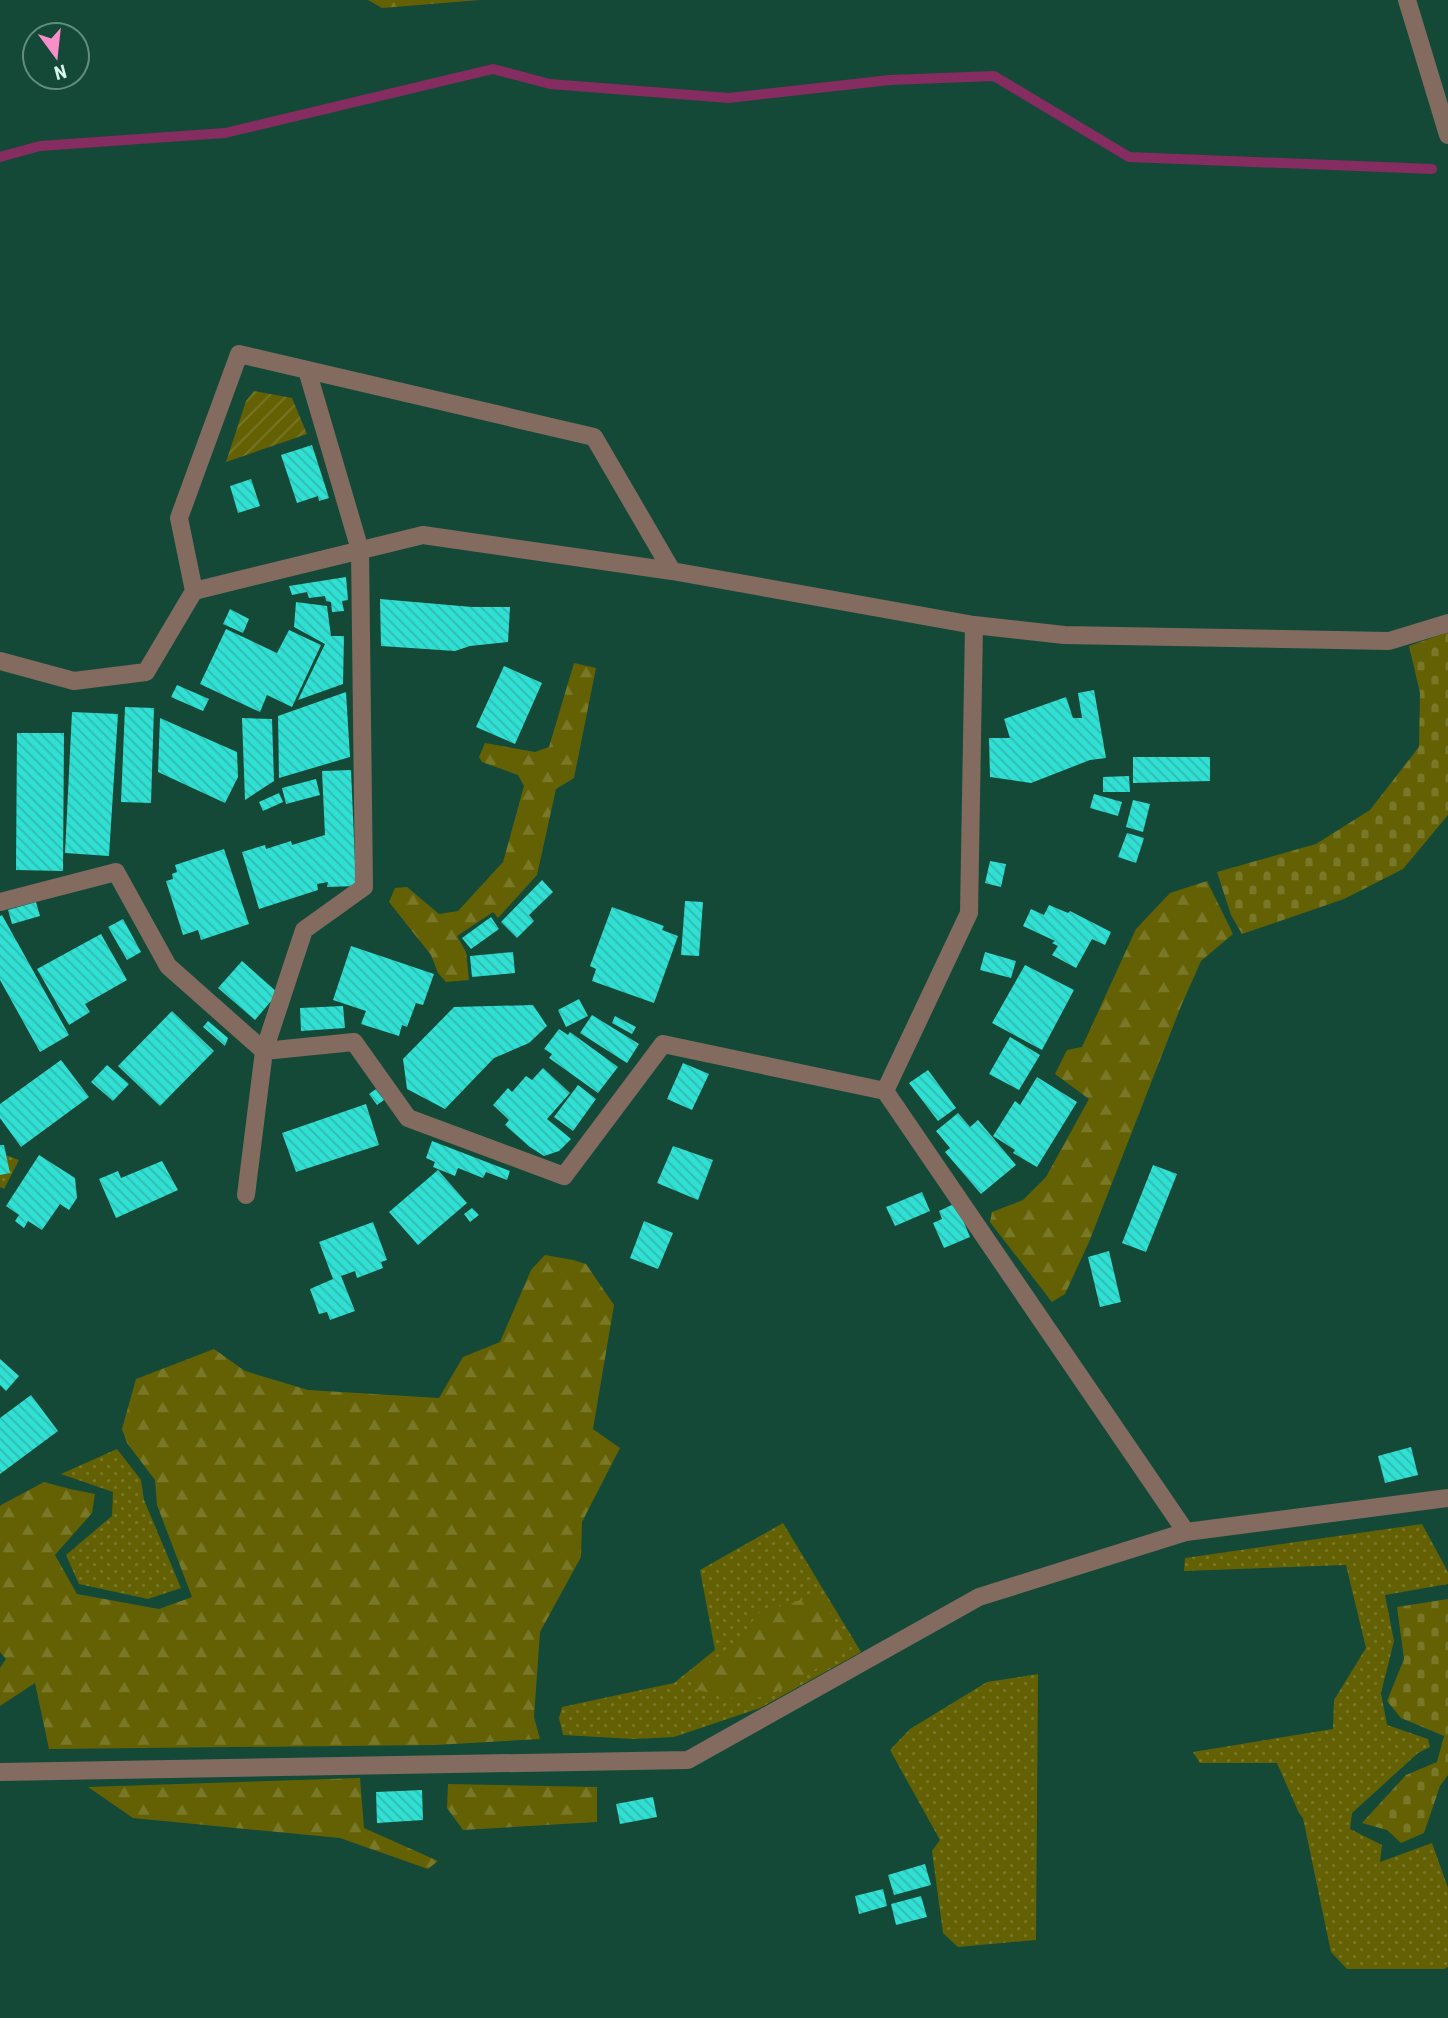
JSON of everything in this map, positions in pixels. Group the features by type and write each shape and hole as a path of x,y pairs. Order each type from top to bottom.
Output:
{"street":[{"path":"1407,0 1448,135"},
{"path":"0,661 74,681 146,673 194,591 179,518 239,354 594,437 672,571"},
{"path":"247,1195 264,1051 304,930 364,887 360,550 307,370"},
{"path":"194,591 423,535 672,571 974,625 1064,635 1389,641 1448,623"},
{"path":"885,1091 969,913 974,625"},
{"path":"0,902 116,872 168,966 264,1051 355,1042 408,1118 564,1176 663,1044 885,1091 1186,1532"},
{"path":"0,1772 688,1760 979,1597 1186,1532 1448,1498"}],"green space":[{"path":"368,0 480,0 382,8"},
{"path":"254,391 292,398 307,434 226,462 246,401"},
{"path":"1448,632 1448,815 1403,869 1344,899 1242,934 1231,915 1217,872 1316,844 1370,810 1419,747 1420,693 1409,646"},
{"path":"574,663 596,668 574,778 556,789 537,875 498,918 493,912 457,936 466,952 469,980 446,982 438,973 431,955 389,902 395,888 407,887 439,914 458,911 503,862 524,786 518,775 482,762 479,757 485,743 535,752 549,747"},
{"path":"1207,881 1233,934 1201,961 1089,1242 1065,1294 1052,1302 990,1222 992,1212 1023,1200 1046,1177 1089,1099 1055,1074 1067,1050 1082,1047 1136,929 1170,893"},
{"path":"0,1153 19,1160 4,1189 0,1187"},
{"path":"545,1255 586,1264 614,1305 593,1429 620,1448 582,1522 581,1557 540,1632 534,1717 540,1739 435,1745 49,1749 35,1683 0,1706 0,1668 6,1659 0,1652 0,1506 3,1504 44,1482 95,1494 92,1513 55,1555 77,1594 159,1609 192,1597 157,1505 155,1480 127,1443 122,1429 136,1379 214,1349 245,1371 308,1390 439,1398 463,1357 500,1342 531,1270"},
{"path":"117,1449 141,1480 144,1500 181,1588 148,1599 79,1584 66,1555 112,1516 113,1492 61,1474"},
{"path":"783,1523 861,1652 760,1708 674,1737 634,1739 563,1735 559,1718 562,1707 674,1683 715,1650 700,1570"},
{"path":"1422,1524 1448,1572 1448,1584 1385,1595 1394,1641 1381,1693 1387,1725 1428,1739 1430,1747 1418,1753 1352,1813 1350,1829 1382,1845 1380,1862 1432,1843 1448,1888 1448,1967 1347,1969 1331,1952 1303,1818 1277,1763 1200,1763 1193,1752 1333,1729 1334,1700 1366,1648 1346,1565 1184,1571 1185,1558"},
{"path":"820,1594 850,1649 769,1696 737,1700 695,1689 690,1676 739,1642 758,1613"},
{"path":"1448,1599 1448,1775 1440,1786 1424,1833 1401,1843 1387,1830 1362,1823 1406,1775 1437,1762 1444,1736 1401,1718 1387,1701 1404,1659 1397,1607"},
{"path":"1038,1674 1036,1940 958,1947 943,1933 932,1851 940,1840 890,1750 910,1729 987,1682"},
{"path":"360,1778 364,1828 438,1861 428,1869 340,1838 133,1818 88,1787"},
{"path":"448,1784 597,1787 597,1822 463,1830 447,1808"}],"building":[{"path":"312,445 329,498 319,501 318,496 297,503 281,455"},
{"path":"251,479 260,506 238,513 230,486"},
{"path":"346,577 348,600 342,601 344,611 332,612 331,602 326,601 325,596 309,598 307,592 292,595 289,586"},
{"path":"380,599 472,607 510,607 508,642 470,646 455,651 381,646"},
{"path":"296,602 327,606 331,636 344,636 343,684 298,700 325,644 294,627"},
{"path":"230,609 249,619 243,633 223,624"},
{"path":"226,629 277,653 289,630 321,645 292,707 267,695 260,712 200,684"},
{"path":"504,666 542,683 515,744 476,727"},
{"path":"177,685 209,699 203,711 171,697"},
{"path":"1094,690 1106,758 1090,760 1031,783 990,777 989,738 1010,738 1004,719 1066,697 1073,718 1082,718 1078,693"},
{"path":"346,692 350,757 279,778 278,716"},
{"path":"125,707 154,708 151,803 121,802"},
{"path":"72,712 118,714 109,856 65,853"},
{"path":"160,718 237,752 238,777 225,803 158,772"},
{"path":"242,718 272,719 274,781 245,800"},
{"path":"17,733 64,733 63,871 16,870"},
{"path":"1133,757 1210,757 1210,781 1133,783"},
{"path":"351,770 356,886 327,887 328,882 317,884 318,890 259,909 242,852 265,845 266,849 291,841 292,845 325,835 322,771"},
{"path":"1129,776 1130,792 1103,792 1103,777"},
{"path":"316,779 320,795 286,804 282,788"},
{"path":"279,793 283,802 263,811 259,802"},
{"path":"1094,794 1122,802 1118,816 1090,808"},
{"path":"1133,800 1150,804 1143,832 1126,827"},
{"path":"1127,833 1144,838 1136,863 1118,857"},
{"path":"224,849 249,924 201,940 198,930 183,935 166,881 173,879 172,874 177,872 175,865"},
{"path":"990,861 1006,864 1001,887 985,883"},
{"path":"542,880 553,892 529,915 534,921 517,938 501,922"},
{"path":"685,901 703,902 699,956 681,955"},
{"path":"36,902 40,916 12,924 8,910"},
{"path":"1049,905 1068,913 1070,911 1111,932 1105,945 1092,939 1076,968 1052,955 1058,946 1052,943 1055,941 1023,926 1031,909 1044,915"},
{"path":"612,907 664,926 662,930 678,936 654,1003 592,981 596,969 590,966"},
{"path":"2,915 69,1035 40,1052 0,980"},
{"path":"491,917 499,929 471,949 462,938"},
{"path":"123,919 141,952 127,960 108,927"},
{"path":"101,934 127,980 85,1004 90,1012 69,1025 37,969"},
{"path":"351,946 434,974 423,1005 416,1003 407,1027 402,1025 399,1036 361,1024 366,1011 333,1000"},
{"path":"513,952 515,973 472,977 470,956"},
{"path":"985,952 1016,961 1011,978 980,970"},
{"path":"242,961 278,993 255,1020 218,988"},
{"path":"1025,965 1074,990 1042,1050 992,1023"},
{"path":"579,999 588,1016 566,1027 558,1010"},
{"path":"533,1005 547,1026 529,1043 494,1058 445,1109 407,1089 403,1059 454,1007"},
{"path":"343,1006 345,1028 301,1031 300,1008"},
{"path":"172,1011 214,1051 160,1106 118,1066"},
{"path":"592,1015 639,1044 627,1063 580,1033"},
{"path":"615,1016 636,1027 632,1034 612,1023"},
{"path":"208,1021 228,1038 225,1046 203,1027"},
{"path":"559,1029 568,1035 570,1032 618,1067 598,1093 549,1058 552,1054 544,1049"},
{"path":"1010,1037 1040,1055 1019,1090 989,1074"},
{"path":"61,1060 89,1097 21,1147 0,1118 0,1104"},
{"path":"683,1063 709,1074 692,1110 667,1099"},
{"path":"107,1065 129,1084 113,1101 91,1082"},
{"path":"543,1068 570,1093 547,1119 571,1139 559,1151 544,1156 505,1125 509,1120 493,1105 508,1088 512,1092 526,1076 532,1080"},
{"path":"928,1070 956,1108 938,1121 909,1083"},
{"path":"1037,1077 1077,1102 1037,1167 1013,1153 1015,1150 993,1136 1015,1101 1020,1105"},
{"path":"578,1085 596,1099 573,1131 554,1117"},
{"path":"376,1089 384,1100 377,1105 369,1094"},
{"path":"366,1104 379,1145 296,1172 282,1133"},
{"path":"958,1113 970,1127 978,1120 1016,1165 981,1194 945,1152 950,1148 936,1131"},
{"path":"432,1141 510,1171 507,1180 486,1172 483,1178 458,1168 455,1176 433,1167 435,1162 426,1158"},
{"path":"0,1145 4,1145 10,1173 0,1175"},
{"path":"673,1146 713,1160 698,1200 657,1183"},
{"path":"39,1155 75,1178 77,1198 69,1210 60,1204 42,1230 28,1221 24,1228 15,1221 19,1215 6,1206"},
{"path":"162,1161 178,1190 116,1218 99,1179 118,1171 121,1178"},
{"path":"1153,1165 1177,1174 1146,1252 1122,1243"},
{"path":"438,1170 467,1203 418,1245 389,1212"},
{"path":"922,1192 930,1211 895,1226 886,1207"},
{"path":"956,1203 970,1237 944,1248 933,1223 942,1219 939,1211"},
{"path":"472,1208 479,1215 470,1222 464,1214"},
{"path":"644,1221 673,1233 658,1269 630,1258"},
{"path":"373,1222 387,1260 381,1262 383,1268 357,1278 355,1271 341,1276 355,1311 330,1320 327,1312 319,1314 310,1289 333,1279 319,1242"},
{"path":"1109,1251 1121,1302 1100,1307 1088,1257"},
{"path":"0,1359 19,1376 6,1391 0,1385"},
{"path":"31,1395 58,1431 0,1474 0,1418"},
{"path":"1411,1447 1418,1475 1385,1483 1378,1456"},
{"path":"422,1790 423,1820 377,1823 376,1792"},
{"path":"653,1797 657,1817 620,1824 616,1804"},
{"path":"925,1864 931,1885 894,1895 888,1875"},
{"path":"883,1889 887,1906 859,1914 855,1896"},
{"path":"921,1896 927,1917 896,1925 891,1904"}],"waterway":[{"path":"0,157 40,146 225,133 493,69 550,84 729,98 890,80 994,76 1129,157 1432,169"}]}
